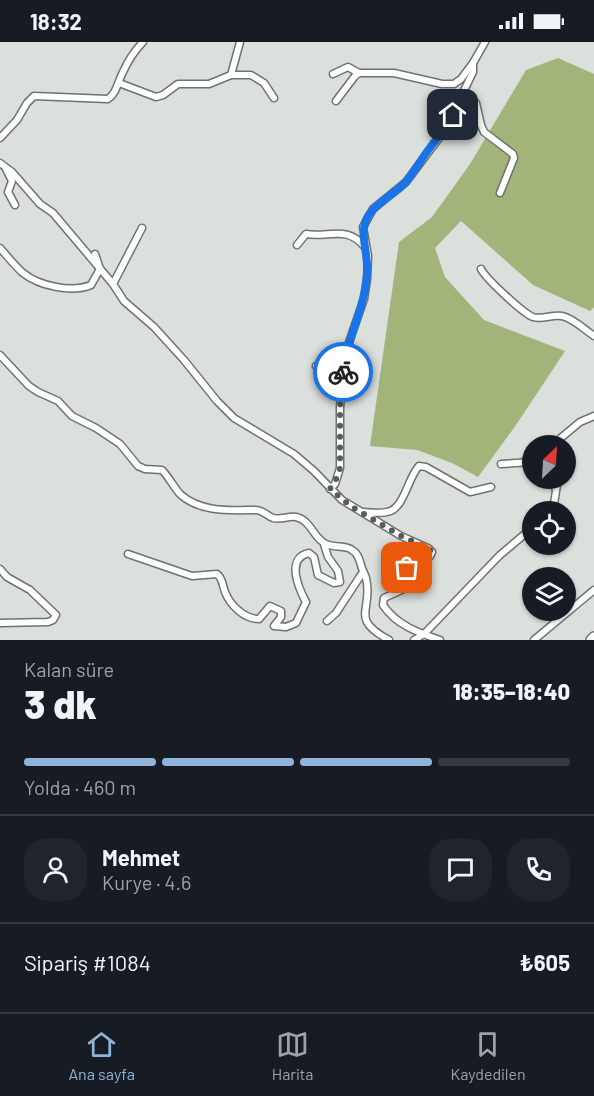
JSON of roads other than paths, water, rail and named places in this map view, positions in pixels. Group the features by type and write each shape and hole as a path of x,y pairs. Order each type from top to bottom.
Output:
{"highway":[{"path":"591,640 594,637"}],"street":[{"path":"0,138 34,96 105,100 113,94 121,74 143,42"},
{"path":"231,75 240,42"},
{"path":"333,74 348,67 359,73 394,73 442,84 454,84 461,79 473,63 485,42"},
{"path":"330,489 340,468 342,380 349,342 364,299 368,271 363,227 369,214 406,182 445,130 473,72 473,63"},
{"path":"336,101 359,73"},
{"path":"119,83 156,97 163,95 178,84 209,84 231,75 256,76 274,98"},
{"path":"453,115 463,104 469,102 476,104 484,132 513,154 514,158 500,193"},
{"path":"0,163 39,204 53,213 113,284 124,301 154,327 234,418 294,454 314,471 342,501 432,552 425,560 411,560 406,563 414,576 413,582 384,598 383,605 389,614 414,631 440,640"},
{"path":"7,168 12,181 8,192 15,205"},
{"path":"113,284 142,228"},
{"path":"297,245 306,234 324,232 355,237 367,249"},
{"path":"0,248 24,274 66,289 84,288 91,285 100,269 95,254"},
{"path":"481,270 525,312 539,318 561,315 594,336"},
{"path":"0,355 29,386 58,401 72,416 120,444 138,466 145,469 162,470 179,493 186,498 219,510 259,510 273,518 296,517 306,521 324,544 328,557 338,571 340,582 334,583 318,575 314,557 309,553 303,554 298,558 296,576 298,587 306,602 305,608 296,623 286,627 274,626 281,617 281,611 270,606 259,619 242,614 226,596 222,578 217,574 192,576 128,554"},
{"path":"316,366 342,380"},
{"path":"564,435 580,422 594,416"},
{"path":"501,464 522,463"},
{"path":"362,512 388,513 393,511 414,471 418,466 423,465 470,492 491,487"},
{"path":"554,501 556,489"},
{"path":"414,640 424,634 500,555 522,536"},
{"path":"324,544 351,548 358,555 366,577 365,617 368,625 389,640"},
{"path":"0,569 30,590 56,615 48,622 0,623"},
{"path":"327,621 336,613 363,572"},
{"path":"534,640 594,590"}]}
